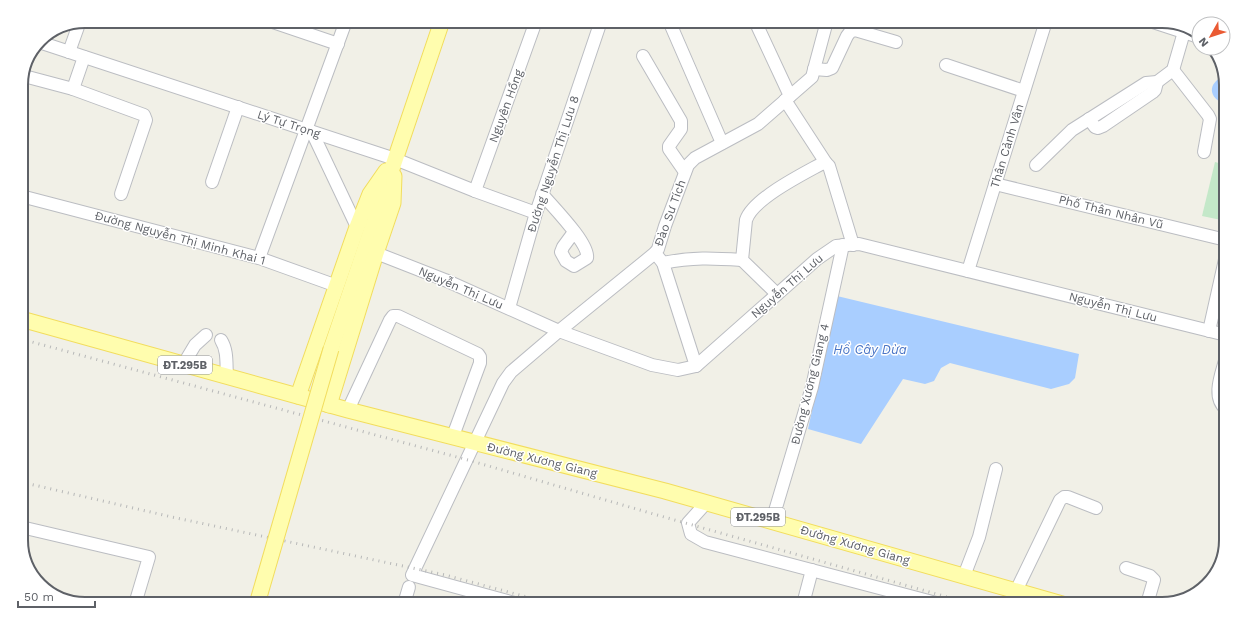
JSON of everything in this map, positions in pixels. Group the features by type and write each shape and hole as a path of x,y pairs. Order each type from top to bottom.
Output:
{"main road":[{"path":"259,597 331,349 440,28"},
{"path":"298,396 370,194 395,159"},
{"path":"329,405 393,203 395,159"},
{"name":"Đường Xương Giang","path":"28,321 329,405 453,436 772,521 1037,597"}],"street":[{"path":"291,28 338,44"},
{"path":"259,258 309,131 344,28"},
{"name":"Nguyên Hồng","path":"475,191 533,28"},
{"name":"Đường Nguyễn Thị Lưu 8","path":"509,308 542,194 599,28"},
{"path":"672,28 722,143"},
{"path":"759,28 787,98 828,166 848,245"},
{"name":"Đào Sư Tích","path":"492,597 412,575 507,377 559,331 655,253 658,249 685,172 691,161 758,124 812,77 825,28"},
{"name":"Thân Cảnh Vân","path":"968,271 1044,28"},
{"path":"69,52 77,29"},
{"path":"814,69 827,70 832,68 847,36 850,32 855,30 896,42"},
{"path":"1036,165 1072,130 1146,83 1157,82 1173,70 1184,33"},
{"name":"Lý Tự Trọng","path":"45,44 395,159 475,191 536,213"},
{"path":"643,56 681,121 681,128 669,146 685,172"},
{"path":"73,89 84,57"},
{"path":"946,65 1024,91"},
{"path":"1173,70 1210,119 1204,152"},
{"path":"29,77 73,89 144,115 146,120 121,194"},
{"path":"212,182 238,108"},
{"path":"309,131 357,227"},
{"path":"742,260 746,220 747,215 752,209 774,191 821,164 826,163"},
{"name":"Phố Thân Nhân Vũ","path":"995,184 1219,238"},
{"path":"542,194 574,232"},
{"name":"Đường Nguyễn Thị Minh Khai 1","path":"28,198 259,258 337,286"},
{"name":"Nguyễn Thị Lưu","path":"376,253 445,280 559,331 652,364 678,370 696,366 817,259 836,246 859,244 1219,333"},
{"name":"Đường Xương Giang 4","path":"772,521 812,387 848,245"},
{"path":"655,253 663,264 696,366"},
{"path":"663,264 682,259 703,257 742,260 777,294"},
{"path":"1208,331 1219,285"},
{"path":"348,410 390,320 393,316 398,316 478,354 480,357 480,363 453,436"},
{"path":"182,364 195,345 206,335"},
{"path":"221,340 226,353 227,377"},
{"path":"1219,386 1219,400"},
{"path":"964,576 979,537 996,469"},
{"path":"1016,591 1060,500 1068,496 1096,508"},
{"path":"706,503 688,523 691,534 705,542 914,597"},
{"path":"28,529 149,557 137,597"},
{"path":"1126,568 1150,576 1154,580 1149,597"},
{"path":"805,597 812,570"},
{"path":"406,597 409,586"}],"green space":[{"path":"1215,162 1219,163 1219,220 1202,216"}],"water":[{"path":"1218,79 1219,101 1213,95 1212,91 1212,87"},
{"name":"Hồ Cây Dừa","path":"837,296 1079,354 1075,378 1069,384 1051,389 950,363 941,368 934,381 925,384 903,379 861,444 808,429"}],"railway":[{"path":"28,341 468,460 947,597"},
{"path":"28,484 172,517 445,575 527,597"}]}
